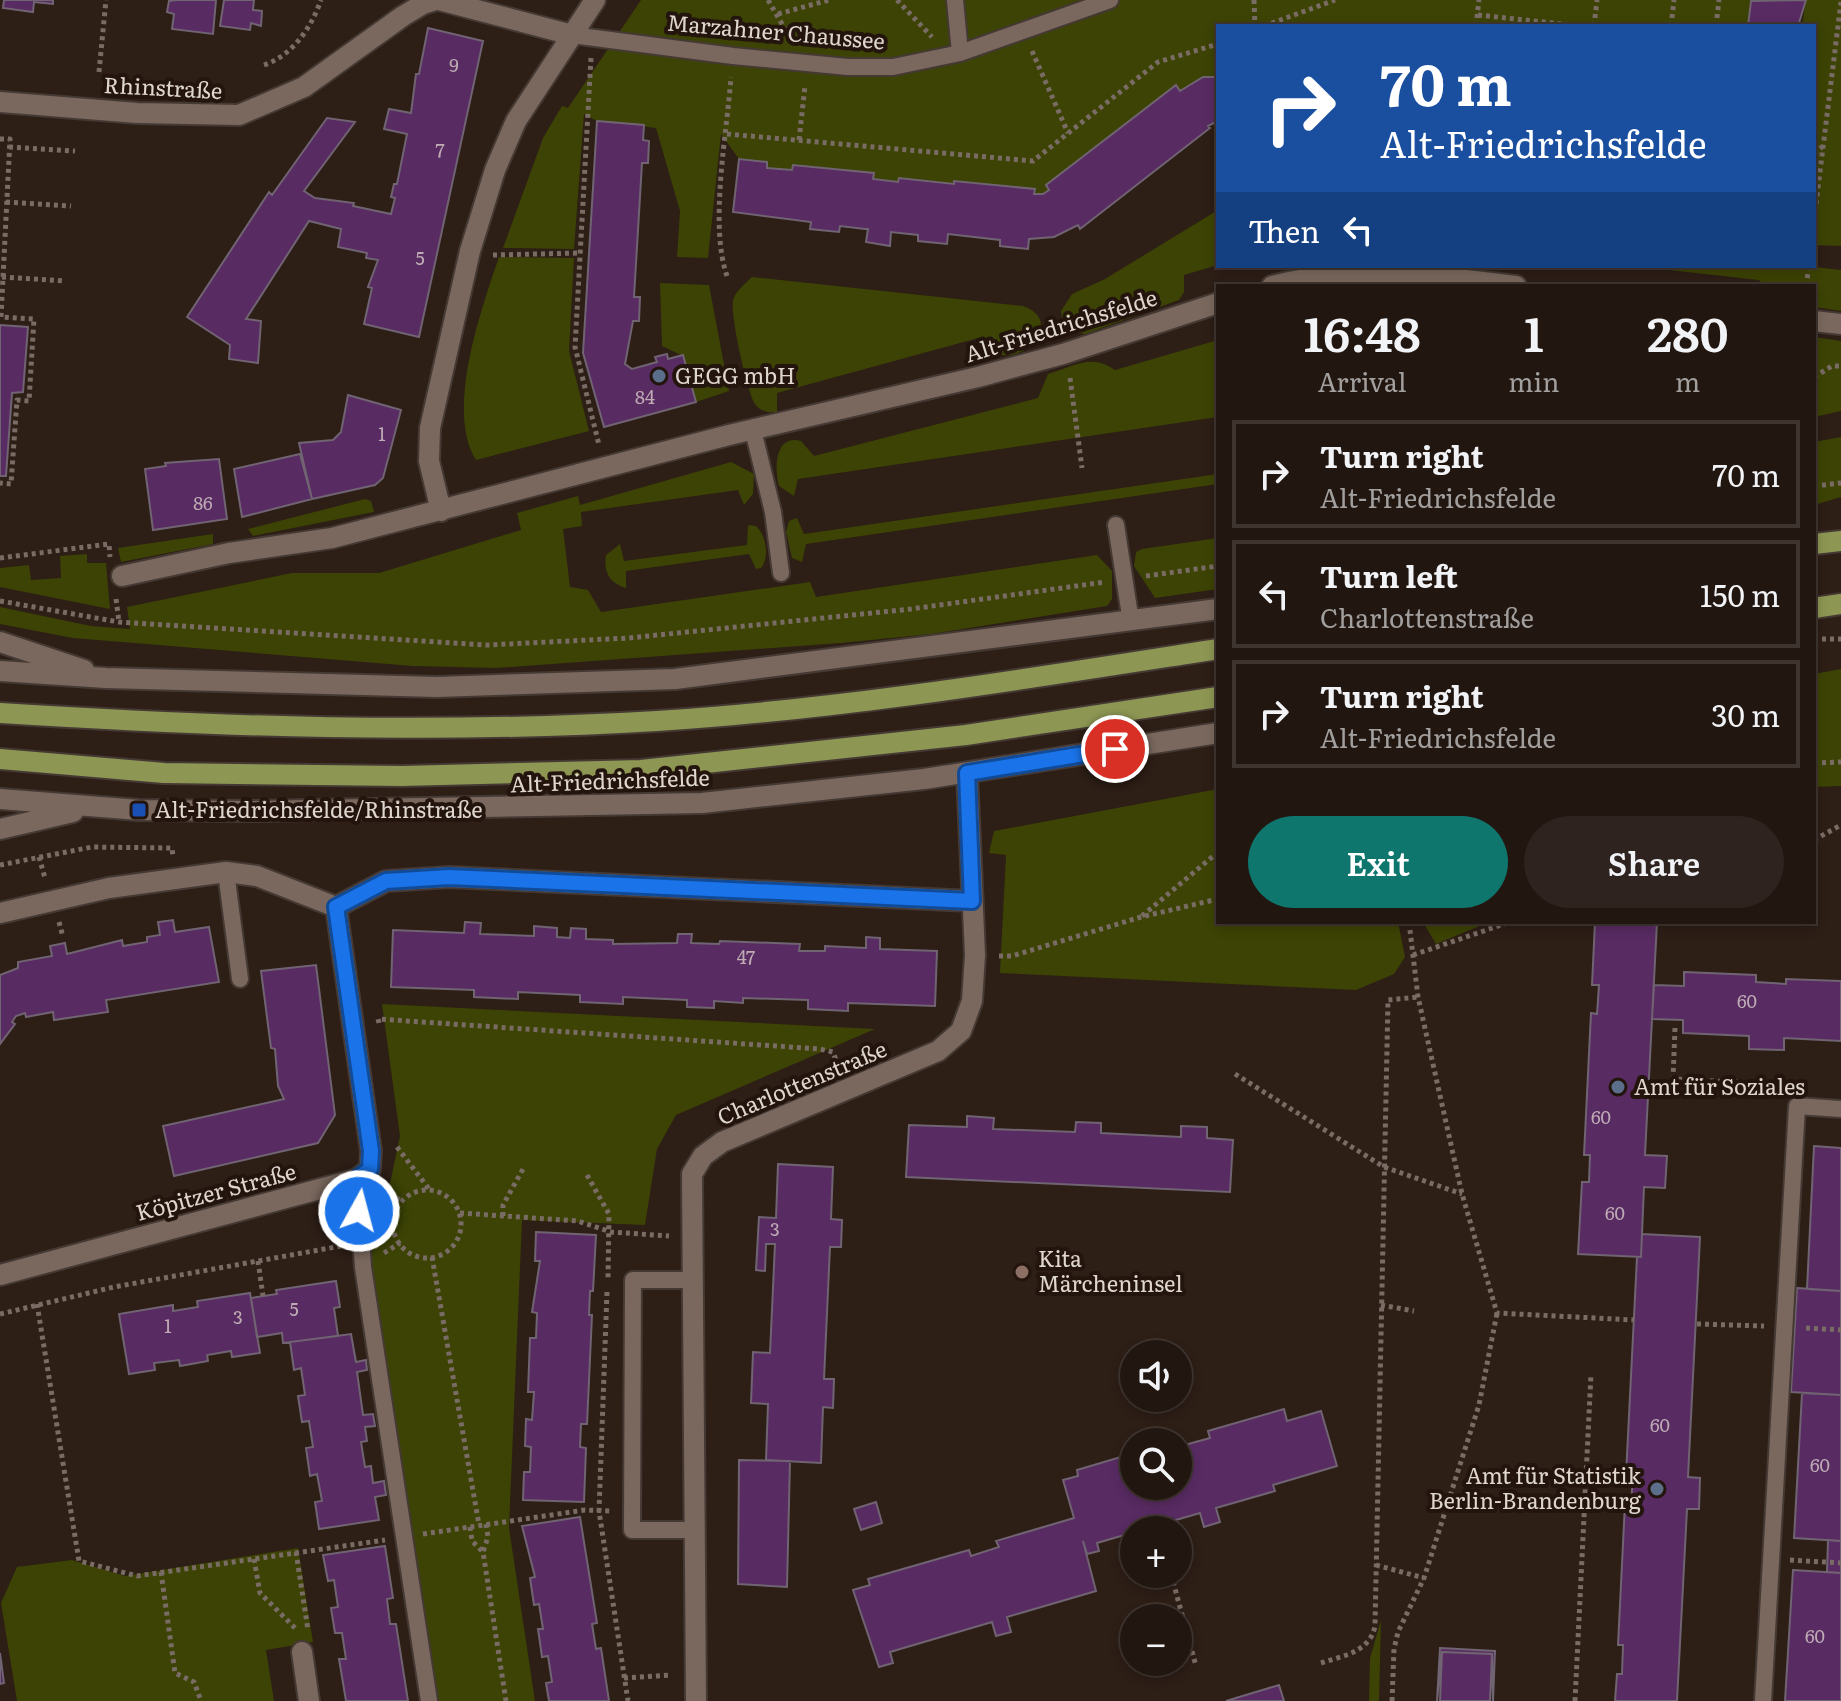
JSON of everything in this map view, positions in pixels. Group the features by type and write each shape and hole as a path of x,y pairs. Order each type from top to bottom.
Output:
{"main road":[{"path":"1816,544 1841,541"},
{"path":"1816,608 1841,604"},
{"path":"0,713 230,726 400,729 658,721 828,706 1216,649"},
{"name":"Alt-Friedrichsfelde","path":"0,759 164,773 402,776 641,770 966,735 1216,697"}],"street":[{"name":"Rhinstraße","path":"0,102 165,115 239,115 304,87 403,16 438,0 582,36"},
{"path":"441,511 429,461 430,428 470,251 495,170 516,121 582,36 595,0"},
{"path":"1283,284 1317,278 1412,274 1499,284"},
{"name":"Alt-Friedrichsfelde","path":"116,578 229,553 332,538 441,511 605,466 1063,354 1216,304"},
{"path":"1816,321 1841,324"},
{"path":"0,671 106,678 437,687 675,679 1216,609"},
{"path":"0,642 106,678"},
{"name":"Alt-Friedrichsfelde","path":"0,799 97,808 254,811 702,803 967,773 1216,733"},
{"name":"Charlottenstraße","path":"696,1701 692,1174 703,1156 722,1142 948,1045 961,1031 972,1001 975,955 967,773"},
{"path":"0,829 97,808"},
{"path":"0,913 109,888 226,872 257,876 336,907 386,881 449,877 972,901"},
{"path":"336,907 371,1151 370,1169 364,1182"},
{"name":"Köpitzer Straße","path":"0,1275 364,1182"},
{"path":"306,1643 309,1701"}],"lane":[{"path":"955,0 955,55"},
{"name":"Marzahner Chaussee","path":"582,36 733,56 893,67 955,55 1110,0"},
{"path":"753,430 770,497 781,573"},
{"path":"1116,525 1131,622"},
{"path":"226,872 240,979"},
{"path":"1763,1701 1797,1106 1841,1109"},
{"path":"364,1182 361,1242 429,1701"},
{"path":"693,1280 633,1280 632,1530 695,1530"}],"path":[{"path":"99,72 106,0"},
{"path":"264,65 280,59 294,45 315,18 321,0"},
{"path":"768,0 802,62"},
{"path":"778,14 799,4 829,0"},
{"path":"897,0 955,55"},
{"path":"1254,0 1255,24"},
{"path":"1269,24 1335,0"},
{"path":"1476,24 1479,0"},
{"path":"1594,24 1597,0"},
{"path":"1671,24 1674,0"},
{"path":"1716,24 1719,0"},
{"path":"1816,204 1841,2"},
{"path":"1478,15 1562,24"},
{"path":"1023,32 1068,133"},
{"path":"582,36 580,253 575,347 605,466"},
{"path":"727,134 1033,161 1158,62 1216,45"},
{"path":"727,276 719,253 733,56"},
{"path":"799,140 804,98"},
{"path":"0,139 10,139 1,317 34,319 29,401 17,400 11,484 0,483"},
{"path":"1816,152 1823,146"},
{"path":"9,147 75,151"},
{"path":"6,202 71,206"},
{"path":"470,251 497,256 580,253"},
{"path":"2,277 65,281"},
{"path":"1816,376 1832,366 1841,366"},
{"path":"1073,386 1082,468"},
{"path":"1816,486 1841,483"},
{"path":"0,558 109,544 116,578 119,622"},
{"path":"0,601 119,622 487,645 629,638 911,609 1216,566"},
{"path":"1816,639 1841,639"},
{"path":"1816,763 1841,762"},
{"path":"1816,839 1841,825"},
{"path":"0,865 92,847 91,840"},
{"path":"1141,917 1216,854"},
{"path":"975,955 1012,956 1141,917 1216,899"},
{"path":"1413,955 1504,924"},
{"path":"1392,1701 1396,1641 1424,1578 1479,1405 1497,1313 1462,1194 1418,997 1410,925"},
{"path":"1321,1663 1361,1650 1374,1634 1388,1000 1418,997"},
{"path":"378,1019 820,1049"},
{"path":"1675,1028 1673,1079 1757,1083"},
{"path":"1235,1074 1384,1167 1462,1194"},
{"path":"392,1141 429,1189 448,1197 460,1213 461,1228 456,1242 446,1252 432,1257 414,1255 400,1243 394,1230 394,1214 402,1201 414,1192 429,1189"},
{"path":"503,1216 503,1205 523,1169"},
{"path":"587,1175 609,1214 611,1232 599,1511 628,1701"},
{"path":"364,1182 402,1201"},
{"path":"460,1213 578,1221 611,1232 693,1237"},
{"path":"0,1314 37,1304 361,1242"},
{"path":"432,1257 483,1525 488,1537 483,1552 506,1701"},
{"path":"258,1261 263,1296"},
{"path":"37,1304 79,1561 137,1576 599,1511"},
{"path":"1381,1305 1414,1311"},
{"path":"1497,1313 1634,1320"},
{"path":"1697,1324 1841,1330"},
{"path":"1575,1701 1591,1374"},
{"path":"470,1527 472,1541 483,1552"},
{"path":"296,1552 306,1643"},
{"path":"254,1559 260,1593 298,1630 306,1643"},
{"path":"1770,1560 1841,1563"},
{"path":"1376,1565 1424,1578"},
{"path":"161,1572 175,1673 194,1682 201,1701"},
{"path":"1175,1588 1196,1666"},
{"path":"624,1678 696,1673"}],"green space":[{"path":"641,0 1757,0 1750,1 1748,24 1216,24 1216,77 1203,78 1180,91 1176,86 1043,194 1034,194 1034,189 955,181 954,184 899,178 898,182 873,179 874,173 793,165 792,170 767,168 767,162 739,159 721,134 708,258 677,257 680,211 656,128 597,121 584,114 574,249 503,248 543,138 562,106 568,108"},
{"path":"1806,0 1841,0 1841,246 1816,245 1816,24 1802,24"},
{"path":"1216,211 1216,266 1184,275 1184,292 1179,300 1085,334 1075,332 1065,324 1061,311 1072,294 1105,279"},
{"path":"499,257 574,258 569,351 589,431 476,460 467,439 465,388 483,304"},
{"path":"1816,267 1841,270 1841,311 1816,307 1816,284 1762,284 1759,280 1651,268"},
{"path":"752,277 1023,306 1035,313 1040,321 1040,331 1036,340 1016,354 991,352 982,337 777,393 777,412 767,412 755,404 752,396 734,321 734,296"},
{"path":"660,283 709,285 729,391 696,402 683,356 662,346"},
{"path":"1816,337 1841,341 1841,411 1816,417"},
{"path":"1216,341 1216,417 798,479 794,496 779,486 778,454 781,447 792,440 801,441 814,456 1038,398 1048,374 1075,365 1098,362 1115,370"},
{"path":"1841,437 1841,497 1816,504 1816,442"},
{"path":"731,462 754,474 753,494 744,505 738,490 581,512 582,526 563,529 570,587 588,590 601,612 810,582 816,597 1097,555 1112,571 1112,599 1107,606 931,634 496,668 413,666 73,638 0,624 0,607 91,626 130,629 127,607 292,573 379,573 521,530 517,513 578,496 580,505"},
{"path":"1216,474 1216,484 806,544 802,562 792,558 786,532 789,521 797,518 804,534"},
{"path":"365,499 371,501 374,512 253,536 248,529"},
{"path":"748,525 756,526 764,540 766,552 761,568 756,569 749,554 626,571 626,588 616,584 607,572 606,555 620,544 624,561 747,545"},
{"path":"213,534 213,544 121,562 118,548"},
{"path":"1216,538 1216,589 1155,598 1134,566 1136,552"},
{"path":"87,554 87,563 106,563 110,609 0,587 0,568 29,565 31,580 61,578 60,556"},
{"path":"1841,669 1841,786 1816,787 1816,674"},
{"path":"1216,789 1216,924 1398,924 1405,957 1394,974 1356,990 1000,973 1006,855 989,853 994,831"},
{"path":"1424,924 1484,924 1436,944"},
{"path":"382,1004 875,1029 676,1115 657,1149 645,1225 522,1220 509,1528 535,1701 437,1701 369,1251 381,1226 400,1136"},
{"path":"298,1548 313,1642 266,1650 274,1701 17,1701 1,1603 17,1567 72,1560 125,1576"},
{"path":"1381,1620 1379,1701 1369,1701 1370,1658"}],"building":[{"path":"4,0 53,0 53,4 34,2 33,12 3,8"},
{"path":"216,0 213,34 172,29 174,14 167,12 169,1"},
{"path":"224,0 254,0 253,10 262,11 261,26 251,23 250,30 220,26"},
{"path":"1806,0 1799,24 1748,24 1751,1"},
{"path":"428,28 483,41 419,337 364,324 372,288 368,287 378,260 366,258 367,253 338,247 341,229 309,221 246,319 261,321 258,363 229,359 230,345 187,317 269,192 272,195 327,118 355,122 304,191 315,198 354,203 353,206 391,214 395,198 391,197 394,184 397,184 407,134 384,129 389,109 411,113 416,74 419,74"},
{"path":"1203,77 1216,77 1216,122 1080,229 1078,225 1054,237 1029,239 1028,249 1000,246 1000,240 948,234 947,244 918,241 918,235 891,232 890,246 866,242 868,229 840,226 839,232 810,229 811,222 733,212 739,159 767,162 767,168 792,170 793,165 874,173 873,179 898,182 899,178 954,184 954,181 1035,189 1034,194 1043,194 1049,190 1046,185 1176,85 1180,91"},
{"path":"597,121 644,125 643,140 649,141 648,163 642,163 634,297 640,297 639,321 633,321 625,364 632,369 657,362 655,357 667,354 668,359 683,355 696,402 604,427 583,353"},
{"path":"0,325 28,327 23,392 12,393 6,476 0,476"},
{"path":"348,395 401,410 383,478 375,485 312,499 299,443 333,440 341,432"},
{"path":"300,454 312,499 242,517 234,469"},
{"path":"219,459 227,519 153,530 145,469 166,466 165,463"},
{"path":"173,920 175,932 209,927 219,982 106,1000 108,1012 54,1020 53,1012 26,1017 25,1013 16,1016 12,1022 15,1024 0,1044 0,975 18,968 18,962 52,956 50,946 65,943 67,954 122,940 123,946 147,942 147,937 160,935 158,922"},
{"path":"465,922 481,923 480,934 534,936 534,926 557,928 557,937 570,938 571,928 586,929 586,939 613,940 613,944 677,943 678,934 692,934 691,943 800,944 799,951 825,951 825,946 866,948 866,937 880,938 880,949 937,951 935,1006 848,1003 848,1011 808,1009 808,1000 743,998 743,1003 714,1001 714,1008 687,1007 687,1000 623,997 623,1004 580,1002 580,995 518,992 518,999 474,997 474,990 391,987 393,930 464,933"},
{"name":"Amt für Soziales","path":"1595,924 1657,924 1645,1155 1667,1156 1665,1188 1644,1187 1641,1257 1578,1254 1582,1182 1589,1182 1590,1155 1584,1155 1591,1013 1597,1014 1599,985 1592,985"},
{"path":"316,965 335,1115 318,1143 174,1176 163,1126 284,1099 278,1086 275,1049 271,1048 261,971"},
{"path":"1684,972 1756,975 1756,982 1786,984 1786,979 1841,981 1841,1041 1784,1038 1784,1050 1749,1049 1749,1036 1683,1033 1683,1020 1652,1019 1654,985 1684,986"},
{"path":"967,1116 994,1118 993,1129 1075,1132 1076,1122 1101,1123 1101,1133 1181,1137 1181,1126 1207,1127 1207,1138 1233,1140 1230,1192 906,1177 909,1125 967,1127"},
{"path":"1814,1146 1841,1148 1841,1291 1807,1289"},
{"path":"778,1164 833,1167 831,1219 842,1220 841,1247 830,1247 824,1379 834,1379 833,1408 823,1407 821,1463 766,1460 768,1404 751,1403 753,1352 770,1353 775,1244 766,1244 765,1271 756,1270 759,1217 776,1218"},
{"path":"536,1232 596,1235 593,1291 590,1291 589,1315 592,1315 587,1424 581,1424 580,1447 586,1448 584,1502 523,1500 524,1472 530,1472 531,1447 525,1446 526,1419 532,1420 534,1392 528,1392 530,1338 536,1338 537,1313 532,1312 540,1261 535,1261"},
{"path":"1642,1234 1700,1237 1688,1477 1700,1478 1699,1509 1687,1509 1677,1701 1615,1701 1617,1674 1622,1674 1623,1645 1618,1645 1625,1503 1631,1503 1633,1476 1626,1475 1637,1257 1641,1257"},
{"path":"336,1281 340,1307 334,1308 338,1336 283,1343 282,1333 257,1337 251,1298 277,1294 276,1290"},
{"path":"1797,1288 1841,1291 1841,1395 1791,1392"},
{"path":"250,1293 260,1353 232,1357 231,1351 207,1355 208,1361 180,1366 179,1360 154,1363 155,1370 129,1374 119,1314 173,1305 173,1311 198,1307 197,1301"},
{"path":"351,1334 356,1362 366,1360 367,1370 357,1372 363,1415 373,1414 375,1426 365,1427 367,1441 361,1442 365,1467 371,1466 373,1483 384,1481 386,1495 375,1497 379,1520 319,1529 315,1502 322,1501 317,1474 310,1476 306,1448 313,1447 309,1421 302,1422 298,1396 305,1395 301,1368 294,1370 290,1342"},
{"path":"1802,1393 1841,1395 1841,1541 1794,1538"},
{"path":"1284,1409 1287,1421 1321,1411 1337,1466 1273,1485 1275,1491 1216,1508 1220,1522 1204,1527 1200,1513 1190,1516 1120,1516 1120,1536 1097,1543 1099,1551 1087,1554 1083,1541 1096,1591 1007,1617 1011,1632 996,1636 992,1622 890,1652 893,1663 879,1667 853,1590 870,1585 868,1579 969,1550 971,1556 999,1547 996,1541 1074,1518 1063,1480 1078,1476 1077,1470 1120,1457 1120,1500 1192,1500 1192,1443 1210,1438 1208,1431"},
{"path":"739,1460 790,1461 787,1587 738,1584"},
{"path":"876,1502 882,1523 861,1530 854,1509"},
{"path":"580,1517 597,1623 592,1624 596,1649 601,1648 609,1701 549,1701 546,1683 552,1682 548,1656 542,1657 538,1629 543,1629 539,1604 534,1605 530,1578 535,1577 522,1526"},
{"path":"1828,1540 1841,1541 1841,1573 1827,1572"},
{"path":"385,1546 393,1598 387,1599 390,1624 396,1624 408,1701 346,1701 339,1659 346,1659 342,1633 335,1633 331,1608 338,1607 334,1580 328,1581 323,1555"},
{"path":"1793,1570 1841,1573 1841,1701 1785,1701"},
{"path":"1440,1648 1495,1651 1493,1701 1492,1654 1442,1652 1437,1701"},
{"path":"1442,1652 1492,1654 1490,1701 1440,1701"},
{"path":"0,1653 4,1683 0,1684"},
{"path":"1279,1685 1284,1701 1226,1701"}],"place":[{"name":"GEGG mbH","path":"659,376"},
{"name":"Alt-Friedrichsfelde/Rhinstraße","path":"139,810"},
{"name":"Amt für Soziales","path":"1618,1087"},
{"name":"Kita Märcheninsel","path":"1022,1272"},
{"name":"Amt für Statistik Berlin-Brandenburg","path":"1657,1489"}],"route":[{"path":"359,1211 357,1179 370,1169 372,1160 336,907 386,881 449,877 972,901 967,773 1115,749"}]}
